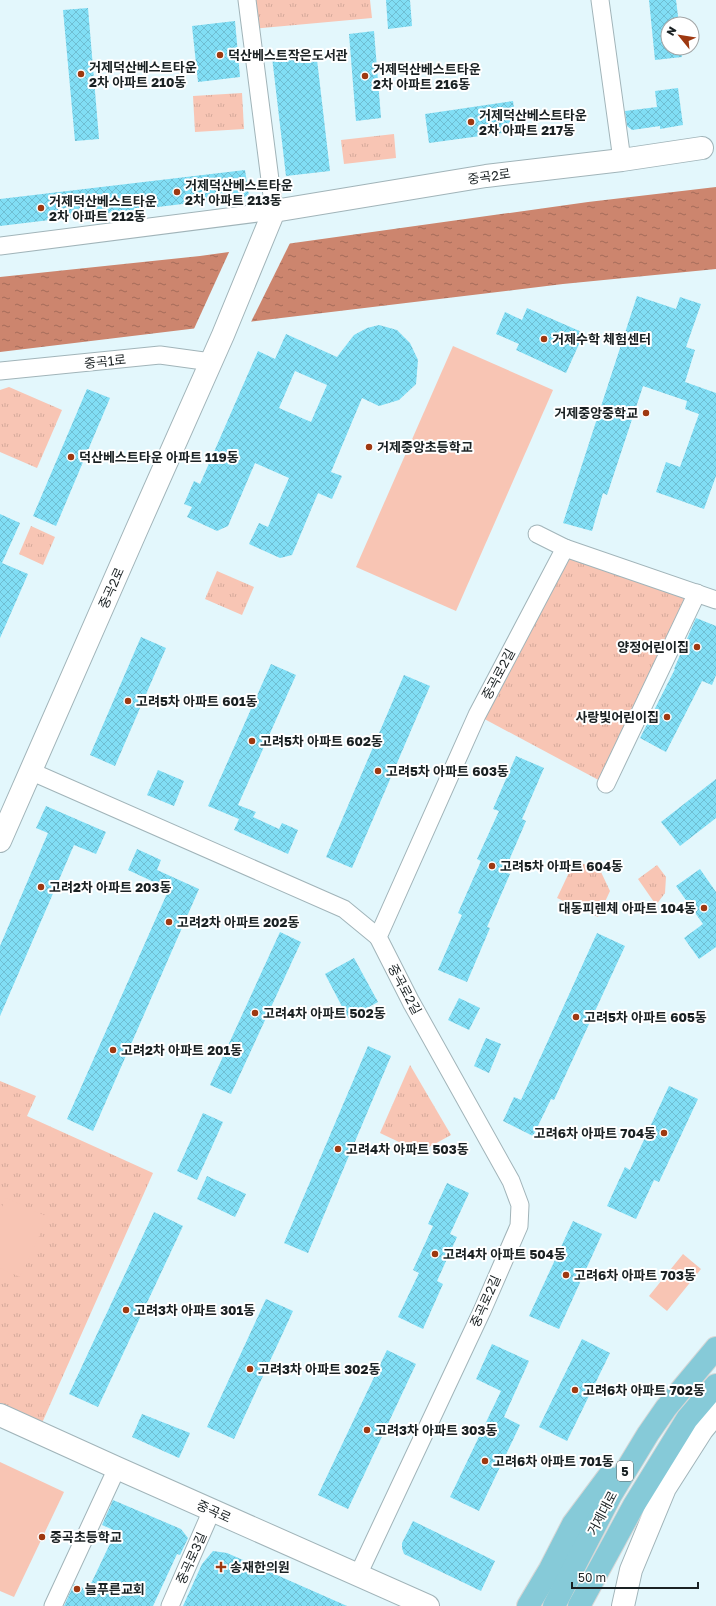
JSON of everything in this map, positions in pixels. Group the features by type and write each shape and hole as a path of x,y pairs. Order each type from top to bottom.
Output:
{"main road":[{"name":"거제대로","path":"554,1606 611,1495 648,1434 666,1408 716,1348"},
{"name":"거제대로","path":"578,1606 634,1505 687,1419 716,1385"},
{"path":"528,1606 550,1569 573,1524 624,1457 648,1434"}],"street":[{"path":"0,246 272,216 247,0"},
{"path":"600,0 622,160"},
{"name":"중곡2로","path":"0,841 224,335 272,216 486,176 622,160 709,146"},
{"name":"중곡1로","path":"0,371 160,355 211,362"},
{"path":"538,534 565,548 716,600"},
{"name":"중곡로2길","path":"358,1575 482,1311 519,1226 520,1205 511,1181 415,1009 378,937 477,715 565,548"},
{"path":"606,784 697,593"},
{"path":"30,772 344,909 378,937"},
{"path":"623,1606 631,1570 665,1488 702,1430 716,1413"},
{"name":"중곡로","path":"0,1415 428,1606"},
{"path":"52,1606 117,1468"},
{"name":"중곡로3길","path":"170,1606 212,1510"}],"green space":[{"path":"247,0 370,0 372,18 250,29"},
{"path":"242,93 244,129 195,132 193,96"},
{"path":"394,134 396,158 344,164 341,140"},
{"path":"453,346 553,390 456,611 356,567"},
{"path":"9,387 62,410 37,468 0,452 0,390"},
{"path":"31,526 55,537 43,565 19,554"},
{"path":"565,548 697,593 606,784 477,715"},
{"path":"217,571 254,587 242,615 205,599"},
{"path":"575,860 601,872 610,891 598,917 557,898"},
{"path":"657,865 666,877 665,893 656,905 638,879"},
{"path":"410,1065 451,1135 420,1152 380,1133"},
{"path":"0,1081 36,1096 27,1116 153,1173 38,1432 0,1415"},
{"path":"6,1198 48,1217 20,1277 0,1268 0,1211"},
{"path":"683,1254 701,1269 667,1311 649,1296"},
{"path":"0,1462 64,1492 14,1597 0,1591"}],"water":[{"path":"716,187 716,269 563,284 0,352 0,277 200,256 588,202"}],"pier":[{"path":"291,241 250,324 193,331 230,250"}],"building":[{"path":"386,0 410,0 412,26 388,29"},
{"path":"649,0 676,0 678,16 660,16 660,56 682,57 655,60"},
{"name":"거제덕산베스트타운 2차 아파트 210동","path":"88,8 99,139 75,141 63,10"},
{"path":"235,21 240,77 198,82 192,26"},
{"name":"거제덕산베스트타운 2차 아파트 216동","path":"374,31 381,118 356,121 349,34"},
{"path":"316,51 330,171 286,176 272,57"},
{"path":"678,88 683,125 660,129 660,126 632,130 627,126 625,111 657,107 655,91"},
{"name":"거제덕산베스트타운 2차 아파트 217동","path":"513,101 517,131 429,143 425,114"},
{"path":"245,170 249,196 0,226 0,199"},
{"path":"637,296 676,309 680,297 701,304 686,347 695,350 685,382 716,393 716,476 704,509 656,492 666,462 680,467 699,414 685,409 687,401 643,386 607,495 603,493 592,531 563,523"},
{"name":"거제수학 체험센터","path":"527,308 584,333 566,373 516,350 519,344 496,334 505,312 522,320"},
{"path":"379,325 397,330 410,343 418,360 416,384 399,400 379,406 362,398 331,472 342,476 332,499 318,493 292,555 280,558 249,544 259,523 268,527 289,478 255,463 228,526 217,531 187,517 192,507 184,504 194,481 200,484 258,351 275,359 286,334 337,357 354,335 367,328","holes":["295,371 327,385 311,422 279,408"]},
{"name":"덕산베스트타운 아파트 119동","path":"87,389 110,398 56,526 33,516"},
{"path":"0,514 20,523 2,563 28,574 0,638"},
{"path":"696,618 716,626 716,675 712,685 702,681 666,752 640,738 675,669"},
{"name":"고려5차 아파트 601동","path":"141,637 166,648 115,766 90,755"},
{"name":"고려5차 아파트 602동","path":"271,664 296,675 238,805 256,812 253,817 279,829 282,823 298,830 288,854 234,830 239,819 208,806"},
{"name":"고려5차 아파트 603동","path":"404,675 430,686 352,868 326,857"},
{"name":"고려5차 아파트 604동","path":"516,756 544,768 522,819 526,821 504,872 510,874 487,927 490,928 467,982 438,970 462,915 458,913 481,861 477,859 499,811 493,809"},
{"path":"158,770 184,781 174,806 147,795"},
{"path":"716,779 716,818 680,846 661,822"},
{"path":"46,806 106,832 96,854 74,845 0,1016 0,946 48,833 36,828"},
{"path":"137,849 161,860 157,870 199,889 93,1131 67,1119 169,889 128,870"},
{"name":"대동피렌체 아파트 104동","path":"700,869 716,892 716,947 699,959 684,938 703,924 676,886"},
{"name":"고려4차 아파트 502동","path":"280,932 301,942 231,1094 210,1085"},
{"name":"고려5차 아파트 605동","path":"597,933 625,946 554,1100 551,1099 533,1136 503,1121 514,1097 521,1100"},
{"path":"354,958 378,1002 348,1018 325,974"},
{"path":"459,998 480,1008 469,1030 448,1020"},
{"path":"486,1038 501,1044 489,1073 474,1066"},
{"name":"고려4차 아파트 503동","path":"368,1046 391,1056 308,1253 284,1243"},
{"name":"고려6차 아파트 704동","path":"669,1086 698,1099 659,1182 654,1180 636,1219 607,1206 625,1167 630,1170"},
{"path":"203,1113 223,1122 197,1180 177,1171"},
{"path":"207,1176 246,1194 235,1217 197,1199"},
{"name":"고려4차 아파트 504동","path":"447,1183 469,1193 450,1234 457,1237 437,1281 443,1284 423,1329 398,1317 419,1273 413,1270 433,1226 428,1224"},
{"name":"고려3차 아파트 301동","path":"154,1212 183,1226 98,1407 69,1394"},
{"name":"고려6차 아파트 703동","path":"573,1221 602,1234 559,1329 529,1316"},
{"name":"고려3차 아파트 302동","path":"266,1299 293,1311 234,1439 207,1427"},
{"name":"고려6차 아파트 702동","path":"582,1339 610,1353 567,1441 539,1427"},
{"name":"고려6차 아파트 701동","path":"492,1344 529,1361 504,1417 520,1425 479,1511 450,1497 501,1391 476,1379"},
{"name":"고려3차 아파트 303동","path":"387,1350 416,1364 348,1509 318,1495"},
{"path":"142,1414 190,1433 179,1458 132,1437"},
{"path":"113,1500 181,1529 188,1538 180,1555 177,1554 153,1606 64,1606 74,1584 88,1590 116,1531 102,1525"},
{"path":"413,1521 495,1561 481,1591 404,1554 402,1543"},
{"path":"213,1551 227,1553 347,1606 183,1606 202,1564"}],"place":[{"name":"덕산베스트작은도서관","path":"220,55"},
{"name":"거제덕산베스트타운 2차 아파트 210동","path":"81,74"},
{"name":"거제덕산베스트타운 2차 아파트 216동","path":"365,76"},
{"name":"거제덕산베스트타운 2차 아파트 217동","path":"471,122"},
{"name":"거제덕산베스트타운 2차 아파트 213동","path":"177,192"},
{"name":"거제덕산베스트타운 2차 아파트 212동","path":"41,208"},
{"name":"거제수학 체험센터","path":"544,339"},
{"name":"거제중앙중학교","path":"646,413"},
{"name":"거제중앙초등학교","path":"369,447"},
{"name":"덕산베스트타운 아파트 119동","path":"71,457"},
{"name":"양정어린이집","path":"697,647"},
{"name":"고려5차 아파트 601동","path":"128,701"},
{"name":"사랑빛어린이집","path":"667,717"},
{"name":"고려5차 아파트 602동","path":"252,741"},
{"name":"고려5차 아파트 603동","path":"378,771"},
{"name":"고려5차 아파트 604동","path":"492,866"},
{"name":"고려2차 아파트 203동","path":"41,887"},
{"name":"대동피렌체 아파트 104동","path":"704,908"},
{"name":"고려2차 아파트 202동","path":"169,922"},
{"name":"고려4차 아파트 502동","path":"255,1013"},
{"name":"고려5차 아파트 605동","path":"576,1017"},
{"name":"고려2차 아파트 201동","path":"113,1050"},
{"name":"고려6차 아파트 704동","path":"664,1133"},
{"name":"고려4차 아파트 503동","path":"338,1149"},
{"name":"고려4차 아파트 504동","path":"435,1254"},
{"name":"고려6차 아파트 703동","path":"566,1275"},
{"name":"고려3차 아파트 301동","path":"126,1310"},
{"name":"고려3차 아파트 302동","path":"250,1369"},
{"name":"고려6차 아파트 702동","path":"575,1390"},
{"name":"고려3차 아파트 303동","path":"367,1430"},
{"name":"고려6차 아파트 701동","path":"485,1461"},
{"name":"중곡초등학교","path":"42,1537"},
{"name":"송재한의원","path":"221,1567"},
{"name":"늘푸른교회","path":"77,1589"}]}
